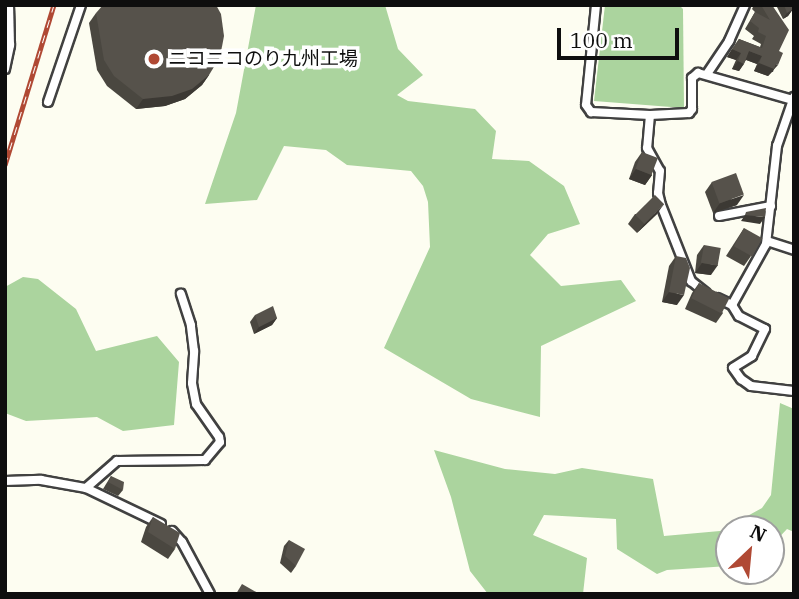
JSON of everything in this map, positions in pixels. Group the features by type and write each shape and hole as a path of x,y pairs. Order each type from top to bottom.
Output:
{"street":[{"path":"5,69 10,45 9,5"},
{"path":"48,102 81,5"},
{"path":"596,5 586,105 591,112 650,115 689,113 692,108 692,78 698,72 722,82 793,98 777,146 767,241 732,305"},
{"path":"707,74 736,30 746,5"},
{"path":"650,115 647,148 660,171 658,193 691,281 697,289 732,305 739,316 765,329 752,356 733,368 741,379 751,386 794,391"},
{"path":"719,216 771,206"},
{"path":"767,241 794,250"},
{"path":"86,488 117,461 205,460 220,442 196,404 192,383 194,351 191,325 181,294"},
{"path":"5,481 41,480 86,488 176,535 210,594"}],"green space":[{"path":"256,5 385,5 398,49 423,75 397,95 408,101 475,109 496,131 492,159 529,161 564,186 580,224 548,234 530,255 561,286 621,280 636,301 541,346 540,417 471,399 384,348 430,247 428,202 423,186 411,171 347,165 326,150 284,146 257,200 205,204 236,113"},
{"path":"605,5 679,5 683,9 684,108 594,101"},
{"path":"23,277 38,279 76,309 96,351 157,336 179,362 174,425 123,431 97,417 26,421 5,413 5,287"},
{"path":"780,403 794,409 794,532 787,529 785,531 785,515 749,515 762,508 771,495"},
{"path":"434,450 505,469 555,474 582,468 653,479 664,536 715,531 715,567 667,570 657,574 617,549 616,519 544,515 533,535 587,558 583,594 488,594 470,571 451,497"}],"building":[{"name":"ニコニコのり九州工場","path":"103,5 216,5 221,14 224,36 220,57 209,75 192,89 172,96 143,99 114,76 104,60 96,13"},
{"path":"761,5 772,5 789,30 779,51 783,53 774,69 759,63 762,56 749,51 744,64 738,61 741,53 732,49 739,39 762,48 766,36 758,32 759,28 750,21 755,12 770,20"},
{"path":"784,5 791,5 793,9 787,13"},
{"path":"642,152 658,158 651,175 636,169"},
{"path":"736,173 744,195 719,204 712,182"},
{"path":"655,195 664,204 644,224 635,215"},
{"path":"766,208 765,217 745,215 746,212"},
{"path":"744,228 762,238 752,257 734,246"},
{"path":"704,245 721,248 718,266 701,263"},
{"path":"676,256 686,258 690,268 684,295 669,292"},
{"path":"699,283 729,298 722,314 691,298"},
{"path":"273,306 277,318 259,327 255,315"},
{"path":"111,476 124,482 123,490 108,482"},
{"path":"153,517 180,533 175,549 148,532"},
{"path":"289,540 305,549 296,566 285,556"},
{"path":"242,584 258,593 258,594 236,594"}],"railway":[{"path":"5,165 54,5"}],"place":[{"name":"ニコニコのり九州工場","path":"154,59"}]}
